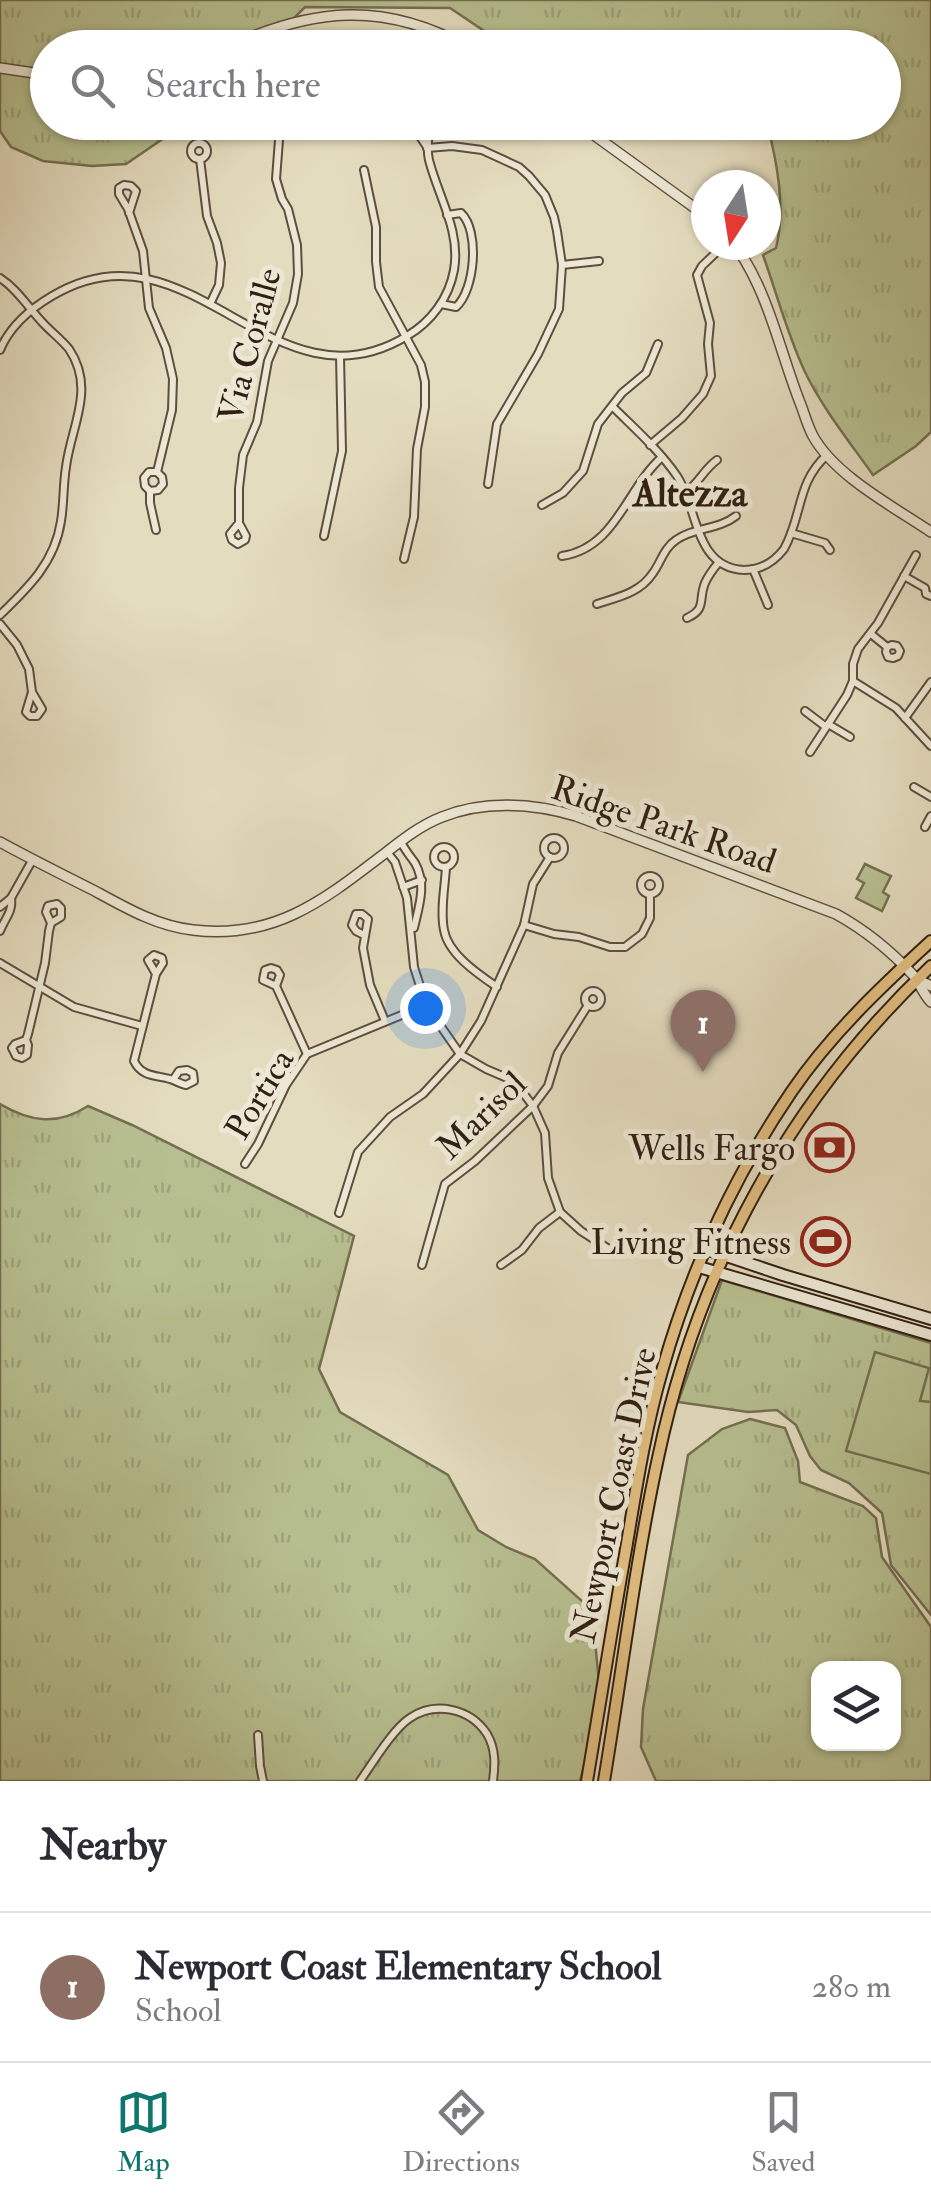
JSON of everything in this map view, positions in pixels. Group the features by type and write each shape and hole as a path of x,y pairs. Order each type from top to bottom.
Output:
{"main road":[{"name":"Newport Coast Drive","path":"587,1781 646,1432 681,1310 699,1266 736,1185 794,1088 846,1024 931,941"},
{"name":"Newport Coast Drive","path":"604,1781 658,1458 692,1336 716,1272 782,1145 815,1096 869,1030 931,966"},
{"path":"706,1249 931,1319"},
{"path":"699,1266 931,1335"}],"street":[{"path":"265,30 352,14 395,19 432,30"},
{"path":"0,68 30,72"},
{"name":"Via Coralle","path":"239,524 243,455 262,407 265,374 296,288 298,260 288,210 276,179 279,140"},
{"path":"422,140 427,148"},
{"path":"0,350 10,331 56,293 86,281 115,276 146,277 178,287 305,352 340,356 368,353 406,337 441,304 455,258 453,234 429,162 428,140"},
{"path":"601,140 691,205"},
{"path":"427,148 482,150 508,160 529,176 544,195 554,218 562,266 556,320 497,424 488,484"},
{"path":"200,159 208,216 221,263 210,304"},
{"path":"364,170 376,227 379,287 424,373 426,394 417,449 414,517 404,559"},
{"path":"129,213 146,260 149,308 166,348 173,378 172,410 156,472"},
{"path":"441,304 456,307 463,300 473,256 467,218 461,213 447,216"},
{"path":"562,266 599,260"},
{"path":"650,444 682,418 708,387 712,371 710,323 697,275 708,260"},
{"path":"744,260 760,286 813,436 855,480 931,532"},
{"path":"0,278 74,357 81,378 82,400 66,461 61,525 52,552 38,576 0,615"},
{"path":"542,504 562,493 583,471 594,430 622,393 646,373 658,344"},
{"path":"324,536 342,451 340,356"},
{"path":"614,407 662,457 686,492 704,546 719,562 737,569 761,567 778,557 788,543 807,479 828,455"},
{"path":"562,556 580,552 596,542 621,513 648,470 662,457"},
{"path":"686,492 717,460"},
{"path":"149,472 156,472 163,484 158,490 150,490 144,486 144,478 149,472"},
{"path":"150,490 156,530"},
{"path":"597,604 638,589 650,578 670,545 684,535 722,525 736,516"},
{"path":"791,533 824,543 830,550"},
{"path":"810,752 847,696 858,649 916,555"},
{"path":"687,618 700,608 704,584 719,562"},
{"path":"753,569 768,605"},
{"path":"904,576 928,586 926,594 931,596"},
{"path":"0,624 24,657 32,692"},
{"path":"870,634 888,647"},
{"path":"853,681 888,702 931,746"},
{"path":"906,718 931,682"},
{"path":"806,712 850,737"},
{"path":"914,787 931,797"},
{"name":"Ridge Park Road","path":"0,842 152,920 191,930 220,932 261,927 298,914 438,818 466,809 516,805 565,812 836,914 872,936 917,979 931,986"},
{"path":"925,827 931,816"},
{"path":"400,842 422,880 412,934"},
{"path":"388,852 407,898 414,967 426,1005 460,1054 514,1081 533,1106 545,1133 548,1178 560,1212 581,1232 612,1251"},
{"path":"339,1213 358,1152 390,1116 423,1094 460,1054 481,1022 524,925 533,884 550,857"},
{"path":"0,907 11,898 33,859"},
{"path":"446,866 444,935 474,971 497,987"},
{"path":"403,886 422,880"},
{"path":"524,925 610,947 625,947 642,934 650,918 650,895"},
{"path":"0,931 2,921 10,915 11,898"},
{"path":"26,1040 51,924"},
{"path":"364,935 370,984 385,1021"},
{"path":"0,963 74,1007 142,1026"},
{"path":"156,974 134,1056 136,1066 144,1074 173,1080"},
{"name":"Ridge Park Road","path":"917,979 931,1002"},
{"path":"276,986 308,1054"},
{"name":"Portica","path":"246,1164 286,1085 308,1054 426,1005"},
{"name":"Marisol","path":"422,1265 444,1184 476,1161 533,1106 548,1086 558,1053 588,1005"},
{"path":"501,1266 560,1212"},
{"path":"360,1781 403,1723 420,1712 440,1708 464,1713 487,1733 494,1754 493,1781"},
{"path":"258,1735 263,1781"}],"green space":[{"path":"0,0 931,0 931,432 873,475 805,372 765,260 781,260 781,170 777,170 771,140 901,140 901,30 483,30 450,8 305,7 282,30 30,30 30,140 161,140 126,164 92,166 43,161 11,147 0,131"},
{"path":"865,864 891,876 883,892 889,896 882,911 856,898 864,883 857,879"},
{"path":"0,1104 22,1115 44,1119 66,1117 88,1106 354,1236 319,1369 340,1412 448,1475 478,1530 535,1559 592,1610 601,1703 580,1781 0,1781"},
{"path":"722,1280 931,1343 931,1615 891,1565 882,1513 849,1483 821,1470 796,1425 777,1410 748,1412 678,1402"},
{"path":"875,1352 929,1368 920,1401 931,1402 931,1474 846,1451"},
{"path":"750,1419 785,1428 798,1461 800,1482 863,1506 876,1518 882,1557 931,1627 931,1781 656,1781 641,1747 643,1709 688,1455 722,1429"}],"place":[{"name":"Newport Coast Elementary School","path":"703,1072"},
{"name":"Wells Fargo","path":"830,1148"},
{"name":"Living Fitness","path":"826,1242"}],"district":[{"name":"Altezza","path":"690,493"}]}
